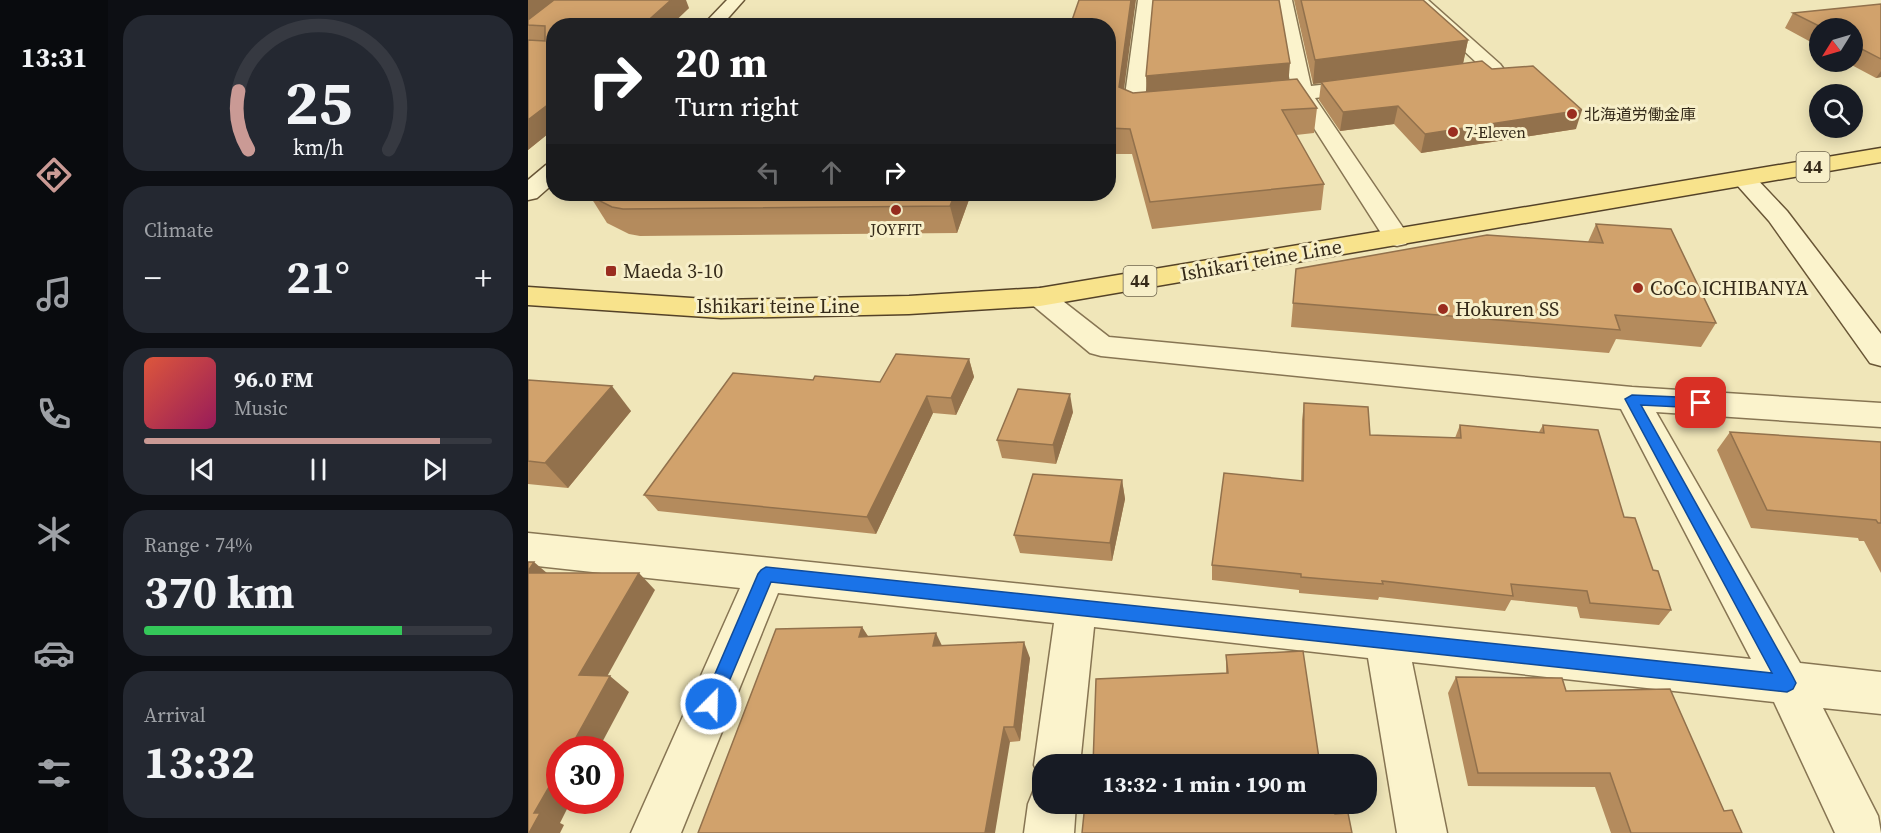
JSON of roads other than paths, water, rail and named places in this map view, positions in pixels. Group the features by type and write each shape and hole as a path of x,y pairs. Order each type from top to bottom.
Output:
{"main road":[{"name":"Ishikari teine Line","path":"528,296 721,309 909,305 1040,297 1745,180 1881,155"}],"street":[{"path":"719,18 736,0"},
{"path":"1146,0 1134,110 1181,106"},
{"path":"1284,0 1302,94 1397,238"},
{"path":"1418,0 1493,68 1422,78"},
{"path":"1241,100 1387,83"},
{"path":"528,193 546,178"},
{"path":"1745,180 1778,216 1881,356"},
{"path":"1040,297 1101,346 1632,399 1881,415"},
{"path":"1632,399 1787,683 1861,833"},
{"path":"528,549 1881,693"},
{"path":"656,833 766,574"},
{"path":"1058,754 1076,607"},
{"path":"1386,639 1422,833"},
{"path":"1049,833 1051,814"}],"place":[{"name":"北海道労働金庫","path":"1572,114"},
{"name":"7-Eleven","path":"1453,132"},
{"name":"JOYFIT","path":"896,210"},
{"name":"Maeda 3-10","path":"611,271"},
{"name":"CoCo ICHIBANYA","path":"1638,288"},
{"name":"Hokuren SS","path":"1443,309"}]}
